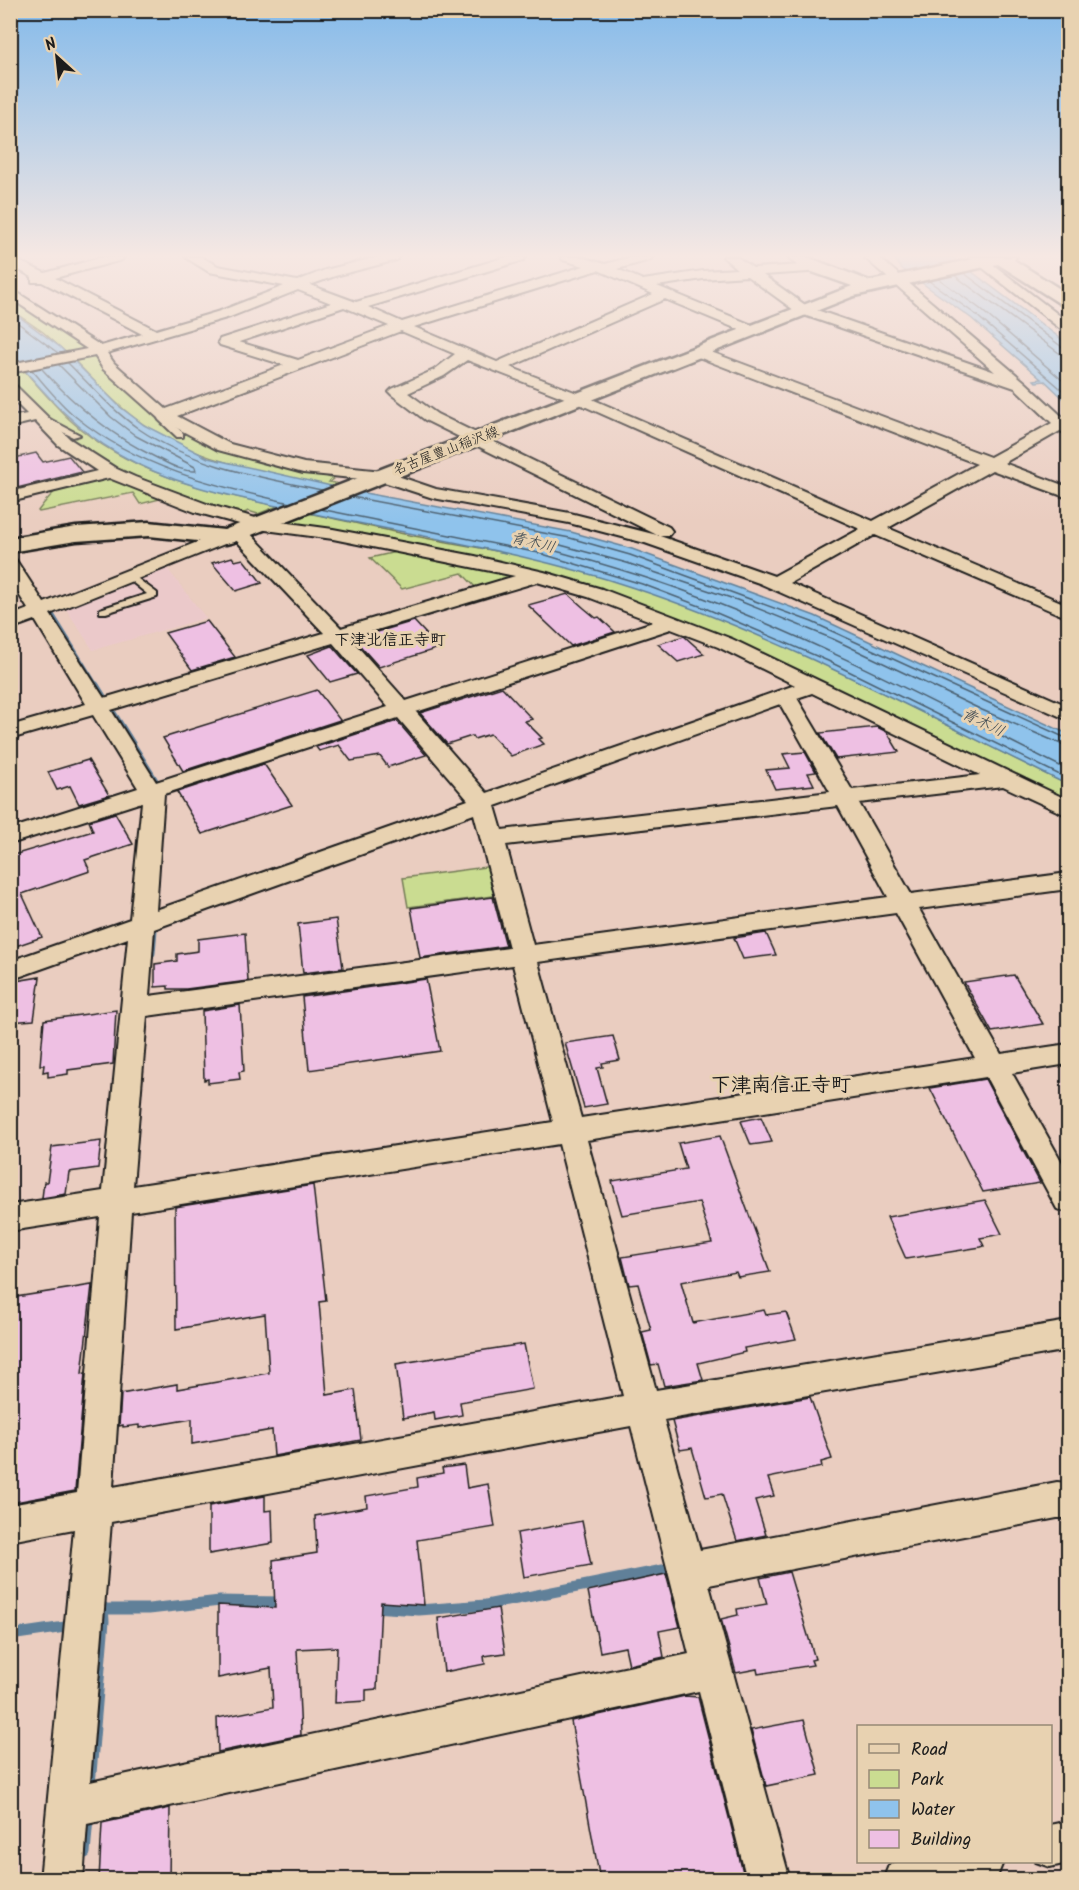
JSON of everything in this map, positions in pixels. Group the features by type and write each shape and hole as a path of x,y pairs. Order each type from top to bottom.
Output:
{"main road":[{"name":"名古屋豊山稲沢線","path":"10,545 113,530 247,528 715,345"}],"street":[{"path":"88,345 97,351 108,366 164,415 224,447 303,468 377,478 433,493 570,518 651,540 775,583 1068,714"},
{"path":"10,369 116,345"},
{"path":"235,345 298,365"},
{"path":"164,415 351,345"},
{"path":"444,345 580,399 660,436 1068,612"},
{"path":"497,367 547,345"},
{"path":"905,345 1020,385"},
{"path":"775,583 991,462 1065,427 974,345"},
{"path":"698,352 1068,493"},
{"path":"465,354 439,373 398,392 431,417 720,558 726,566"},
{"path":"10,388 64,442 111,473 247,528 333,534 537,576 596,593 725,643 1068,809"},
{"path":"10,422 38,416"},
{"path":"10,496 111,473"},
{"path":"10,623 247,528"},
{"path":"247,528 337,636 483,803 770,1880"},
{"path":"10,564 154,796 117,1202 94,1507 61,1880"},
{"path":"10,733 537,576"},
{"path":"10,837 672,622"},
{"path":"10,971 814,685"},
{"path":"785,695 904,903 1068,1200"},
{"path":"493,839 1006,779"},
{"path":"134,1008 1068,881"},
{"path":"10,1218 1068,1054"},
{"path":"10,1523 644,1408 1068,1335"},
{"path":"687,1571 1057,1500 1068,1500"},
{"path":"67,1808 714,1668"},
{"path":"1052,1846 1068,1842"},
{"path":"904,1880 978,1863"}],"lane":[{"path":"164,415 162,418 166,423 180,435"},
{"path":"38,416 76,435"},
{"path":"103,611 153,595 129,576"}],"shaded area":[{"path":"166,567 206,618 93,650 64,606"}],"green space":[{"path":"58,345 82,345 91,351 69,355"},
{"path":"94,355 178,436 168,423 220,449 330,473 326,476 333,479 329,482 340,484 333,487 235,465 187,448 165,437 124,409 72,358"},
{"path":"23,369 70,420 117,454 168,477 195,486 278,506 258,514 248,511 241,515 134,480 68,441 47,422 78,435 41,414 11,383 11,372"},
{"path":"102,477 114,478 160,496 160,499 140,504 133,493 38,511 52,494 65,485"},
{"path":"308,513 554,563 639,588 702,611 826,665 1068,785 1068,807 737,643 543,575 280,524"},
{"path":"400,551 516,573 518,578 478,590 462,573 402,589 370,558"},
{"path":"493,866 501,895 408,907 403,878"}],"water":[{"name":"青木川","path":"11,345 58,345 120,407 144,425 208,458 349,490 571,532 632,549 815,616 1068,734 1068,785 800,654 746,630 634,588 512,554 232,496 162,475 117,453 87,433 47,396 11,355"},
{"path":"1002,345 1068,345 1068,403 1045,381 1036,382 1034,380 1041,379"}],"building":[{"path":"36,453 43,462 69,456 82,472 17,488 10,477 10,459"},
{"path":"232,557 235,561 243,559 262,583 236,591 212,563"},
{"path":"568,594 615,632 571,646 528,605"},
{"path":"207,621 235,657 192,670 165,633"},
{"path":"414,621 439,648 379,667 354,639"},
{"path":"684,636 704,654 678,662 658,644"},
{"path":"332,646 357,674 330,682 308,655"},
{"path":"502,687 532,719 525,721 542,738 539,739 544,744 511,756 490,734 474,739 472,736 447,744 420,713"},
{"path":"317,690 340,720 183,771 163,738"},
{"path":"397,721 426,755 388,767 380,756 351,761 339,745 319,751 316,747"},
{"path":"877,727 887,732 899,752 836,759 820,733"},
{"path":"805,752 816,772 808,773 814,785 775,789 766,770 790,768 783,754"},
{"path":"88,760 109,795 79,804 70,786 57,790 48,772"},
{"path":"264,764 292,805 202,834 177,792"},
{"path":"115,813 133,844 85,860 90,871 22,894 42,937 10,948 10,856 93,831 89,821"},
{"path":"493,897 506,946 420,958 411,908"},
{"path":"336,919 343,968 303,973 298,924"},
{"path":"245,933 248,981 186,989 168,989 168,986 155,987 155,964 177,961 177,954 198,951 198,939"},
{"path":"766,933 776,955 743,959 734,938"},
{"path":"1014,975 1043,1024 992,1032 964,982"},
{"path":"40,977 34,1020 10,1022 10,982"},
{"path":"426,979 440,1051 309,1070 302,997"},
{"path":"240,1005 244,1071 239,1072 240,1079 208,1083 208,1079 204,1080 202,1011"},
{"path":"116,1010 113,1064 68,1070 68,1074 48,1077 48,1071 43,1072 44,1065 40,1065 44,1020"},
{"path":"613,1036 620,1060 602,1063 603,1067 597,1068 607,1104 584,1108 565,1043"},
{"path":"985,1079 1040,1183 983,1192 930,1088"},
{"path":"761,1117 772,1142 751,1145 741,1121"},
{"path":"720,1136 770,1272 738,1277 736,1272 681,1282 693,1323 764,1310 766,1315 786,1312 796,1339 744,1348 745,1352 698,1363 703,1380 664,1386 658,1364 651,1365 642,1332 651,1330 638,1284 629,1285 622,1257 712,1243 699,1202 622,1215 612,1181 686,1169 678,1143"},
{"path":"101,1141 98,1168 69,1172 66,1194 42,1198 44,1182 47,1182 52,1147"},
{"path":"313,1185 326,1301 319,1302 327,1395 355,1390 361,1440 274,1456 272,1430 192,1444 192,1419 139,1428 139,1425 119,1426 121,1394 177,1384 177,1389 269,1373 265,1314 176,1329 175,1207"},
{"path":"985,1200 1002,1234 980,1238 984,1246 981,1247 906,1259 887,1217"},
{"path":"92,1285 82,1374 85,1373 75,1491 10,1503 10,1413 13,1384 10,1384 10,1298"},
{"path":"524,1344 533,1389 460,1402 462,1415 435,1420 434,1412 403,1418 396,1364"},
{"path":"810,1397 832,1459 821,1462 822,1467 768,1478 774,1496 755,1500 766,1535 737,1541 722,1494 706,1497 692,1448 680,1450 672,1421"},
{"path":"464,1465 467,1488 488,1484 495,1527 417,1540 424,1605 381,1602 377,1689 366,1690 366,1701 335,1703 337,1647 297,1649 301,1735 218,1752 217,1718 273,1707 271,1668 218,1678 218,1605 275,1608 273,1560 317,1553 315,1516 367,1507 366,1496 418,1487 417,1478 443,1473 442,1468"},
{"path":"265,1496 265,1511 272,1510 273,1543 209,1554 209,1506"},
{"path":"582,1521 591,1565 524,1577 517,1533"},
{"path":"789,1572 815,1659 811,1660 813,1665 758,1674 757,1669 736,1673 721,1619 738,1615 737,1609 767,1604 760,1578"},
{"path":"666,1574 680,1627 659,1631 664,1657 629,1665 625,1647 600,1652 588,1591"},
{"path":"498,1608 505,1653 484,1656 485,1664 444,1672 438,1618"},
{"path":"685,1696 698,1697 744,1876 728,1880 600,1880 571,1721"},
{"path":"804,1720 819,1775 766,1786 751,1730"},
{"path":"170,1808 169,1880 99,1880 102,1823"}],"waterway":[{"path":"53,616 97,687"},
{"path":"96,685 104,698"},
{"path":"110,708 156,782"},
{"path":"152,953 154,930"},
{"path":"372,1607 419,1610 486,1605 673,1568"},
{"path":"103,1609 149,1609 220,1601 282,1602"},
{"path":"90,1785 103,1609"},
{"path":"10,1635 65,1627"},
{"path":"85,1853 88,1818"}],"district":[{"name":"下津北信正寺町","path":"390,640"},
{"name":"下津南信正寺町","path":"781,1086"}]}
